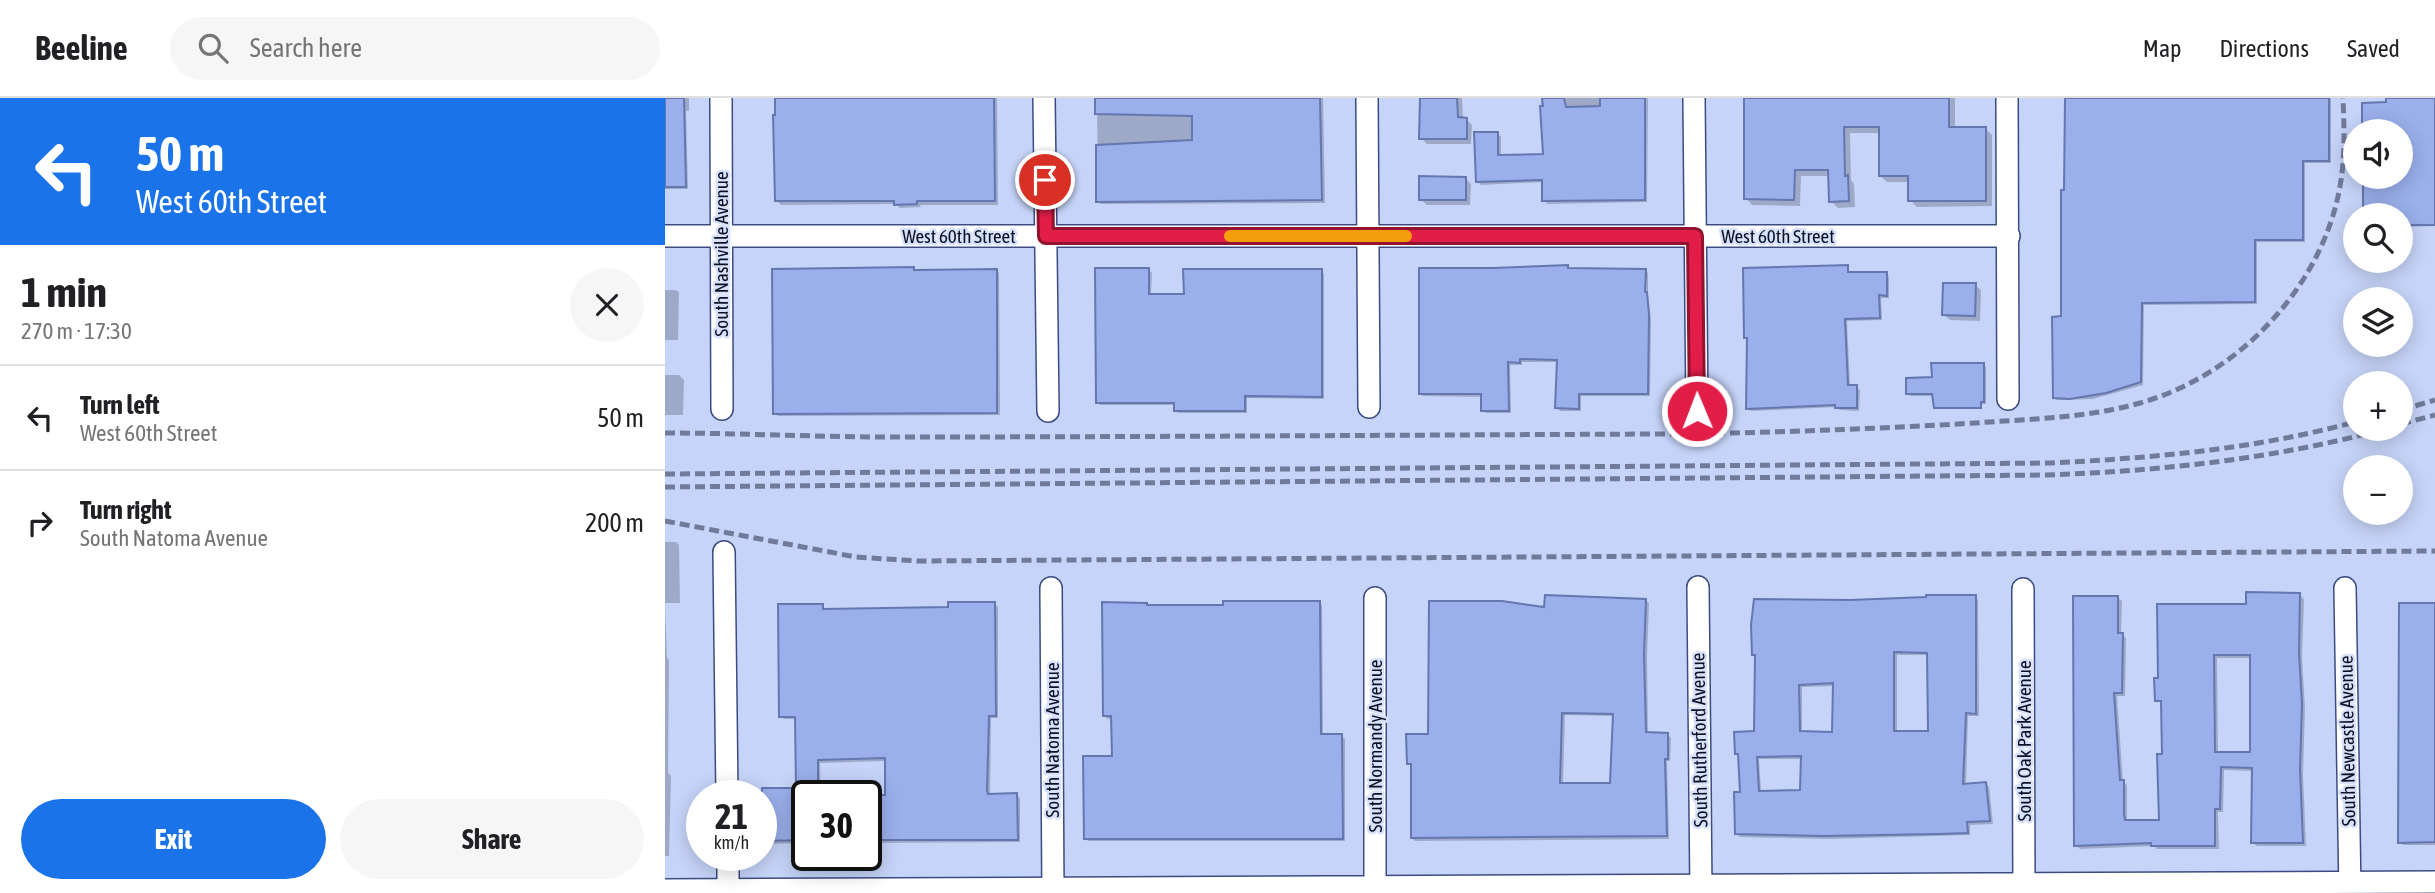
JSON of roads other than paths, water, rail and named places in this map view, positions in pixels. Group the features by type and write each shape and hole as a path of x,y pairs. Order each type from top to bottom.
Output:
{"street":[{"name":"South Nashville Avenue","path":"721,98 722,409"},
{"path":"1044,98 1048,411"},
{"path":"1367,98 1369,407"},
{"path":"1693,98 1697,411"},
{"path":"2007,98 2008,399"},
{"name":"West 60th Street","path":"665,236 2008,236"},
{"path":"724,552 727,780"},
{"name":"South Natoma Avenue","path":"1051,587 1053,891"},
{"name":"South Rutherford Avenue","path":"1698,587 1701,889"},
{"name":"South Newcastle Avenue","path":"2345,588 2350,888"},
{"name":"South Oak Park Avenue","path":"2023,589 2024,888"},
{"name":"South Normandy Avenue","path":"1375,598 1375,890"},
{"path":"728,871 728,891"},
{"path":"665,890 2350,888 2435,881"}],"railway":[{"path":"665,433 891,437 1703,433 1975,423 2052,418 2104,411 2154,399 2209,373 2264,329 2287,302 2324,241 2335,208 2343,164 2343,98"},
{"path":"2413,406 2435,400"},
{"path":"2413,421 2435,415"},
{"path":"665,474 2051,463 2204,451 2280,439 2343,425"},
{"path":"665,487 2047,475 2217,462 2343,439"},
{"path":"665,521 856,557 918,561 2435,551"}]}
